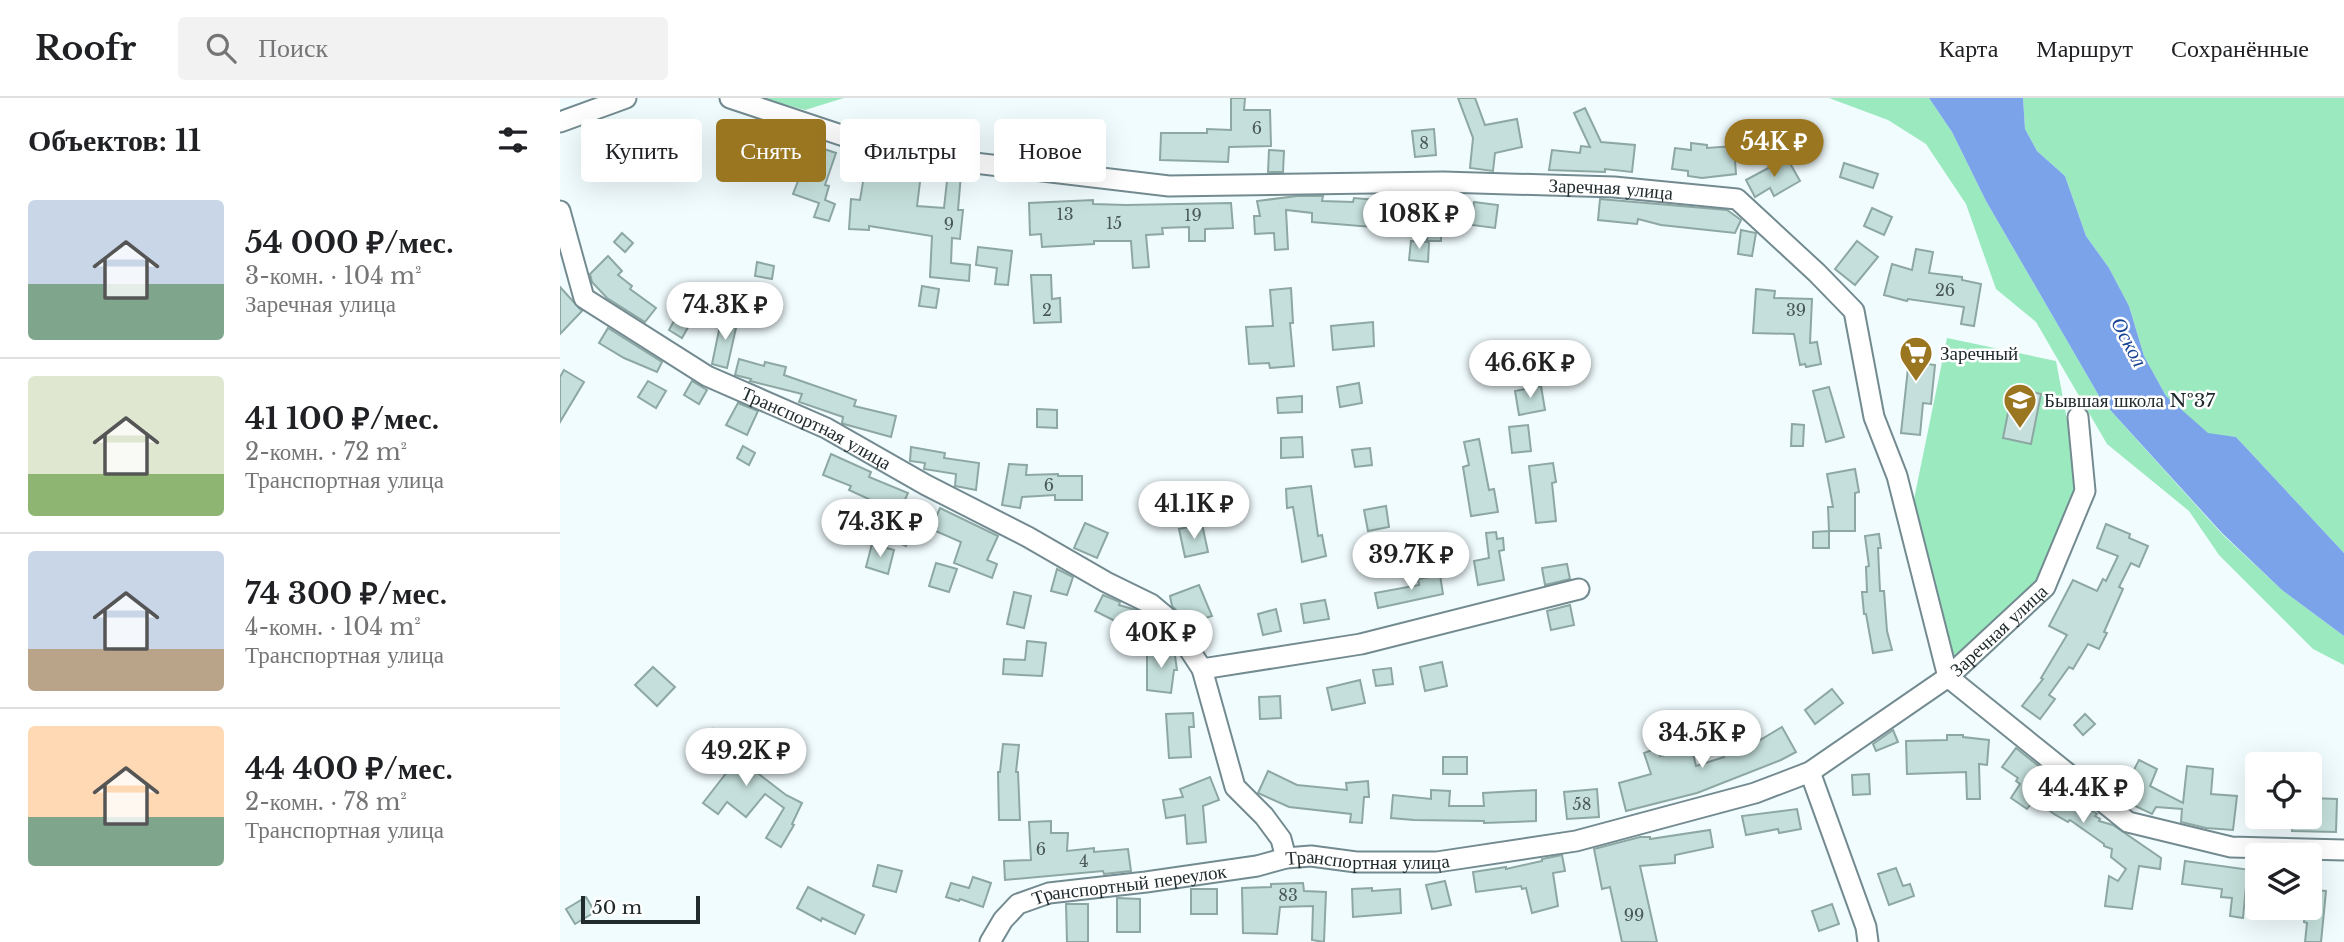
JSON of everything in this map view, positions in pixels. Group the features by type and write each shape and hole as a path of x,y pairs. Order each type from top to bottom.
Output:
{"street":[{"path":"560,121 626,98"},
{"name":"Заречная улица","path":"730,98 898,154 1169,186 1443,182 1614,187 1737,199 1854,311 1874,417 1897,476 1948,677 2045,587 2085,491 2078,417"},
{"name":"Транспортная улица","path":"560,211 583,298 707,376 826,428 926,485 1151,604 1170,620 1202,669 1235,787 1264,816 1281,839 1286,858 1311,856 1356,862 1437,862 1576,841 1755,793 1810,772 1948,677"},
{"path":"1202,669 1361,644 1579,589"},
{"path":"1948,677 2128,822 2231,847 2344,850"},
{"path":"1810,772 1866,927 1868,942"},
{"name":"Транспортный переулок","path":"990,942 1003,920 1018,904 1049,893 1257,866 1286,858"}],"green space":[{"path":"761,98 844,98 805,110"},
{"path":"1829,98 1929,98 1952,132 1986,201 2102,401 2222,534 2282,590 2344,636 2344,665 2313,649 2219,555 2189,511 2107,444 2036,322 1996,289 1966,204 1926,144 1888,120"},
{"path":"2023,98 2344,98 2344,553 2236,437 2208,434 2166,396 2144,356 2129,306 2109,268 2086,236 2065,176 2037,151 2025,129"},
{"path":"1947,338 2056,361 2081,494 2041,587 1951,668 1913,504"}],"water":[{"name":"Оскол","path":"1929,98 2023,98 2025,129 2037,151 2065,176 2086,236 2109,268 2129,306 2144,356 2166,396 2208,433 2236,437 2344,553 2344,636 2282,590 2222,533 2102,401 1986,201 1952,132"}],"building":[{"path":"1231,98 1245,98 1244,110 1270,110 1271,146 1229,147 1228,162 1160,160 1161,133 1231,130"},
{"path":"1458,98 1475,98 1485,125 1517,119 1522,147 1495,153 1493,171 1470,168 1473,138"},
{"path":"1585,108 1601,142 1635,145 1632,172 1605,169 1605,172 1549,170 1552,150 1580,153 1581,146 1590,147 1574,113"},
{"path":"1434,129 1436,155 1415,157 1412,131"},
{"path":"1691,143 1707,145 1707,148 1734,146 1736,174 1702,178 1688,176 1688,171 1672,169 1675,148 1691,150"},
{"path":"826,150 836,153 825,185 829,186 825,200 835,204 829,221 814,217 819,203 793,194 798,182 826,182"},
{"path":"1269,150 1284,151 1283,172 1268,172"},
{"path":"1787,158 1800,181 1774,196 1770,188 1755,197 1746,180"},
{"path":"1844,163 1878,174 1873,188 1840,177"},
{"path":"863,182 920,182 917,206 944,208 947,182 960,182 958,210 963,210 960,239 952,238 951,263 970,265 969,281 930,277 932,236 869,226 869,230 849,229 851,199 860,200"},
{"path":"1323,196 1322,201 1353,202 1354,198 1400,202 1398,226 1372,224 1372,227 1312,222 1312,213 1286,210 1288,249 1275,250 1274,233 1255,234 1254,216 1260,216 1257,201"},
{"path":"1600,199 1727,210 1741,220 1735,233 1661,225 1638,219 1637,224 1598,220"},
{"path":"1093,200 1093,204 1126,205 1231,203 1233,228 1205,229 1205,241 1189,241 1189,227 1162,228 1163,234 1146,235 1149,267 1133,268 1131,241 1094,241 1094,244 1042,247 1041,234 1030,235 1029,203"},
{"path":"1474,202 1498,205 1495,228 1472,225"},
{"path":"1431,204 1450,205 1450,231 1441,231 1441,241 1427,241 1428,210 1431,210"},
{"path":"1872,208 1892,217 1884,235 1864,226"},
{"path":"1741,230 1756,233 1752,256 1738,254"},
{"path":"622,233 633,243 625,252 614,242"},
{"path":"1411,241 1429,242 1428,262 1409,260"},
{"path":"1857,241 1878,257 1855,285 1835,269"},
{"path":"978,247 1012,251 1008,285 995,284 997,268 976,265"},
{"path":"1916,249 1933,252 1929,273 1962,277 1962,280 1981,284 1974,326 1961,324 1964,307 1907,301 1884,295 1892,264 1912,270"},
{"path":"608,256 622,271 618,275 632,286 630,289 656,308 645,322 607,298 592,282 590,274"},
{"path":"757,262 774,266 772,279 755,276"},
{"path":"1031,275 1051,275 1052,299 1060,298 1061,322 1034,323"},
{"path":"922,286 939,289 936,308 919,306"},
{"path":"560,287 582,311 560,334"},
{"path":"1291,288 1293,323 1290,323 1294,366 1270,368 1269,363 1249,364 1246,327 1273,326 1270,290"},
{"path":"1756,289 1775,291 1774,298 1812,299 1810,343 1817,342 1821,364 1806,367 1805,364 1800,365 1794,334 1753,333"},
{"path":"683,305 696,313 682,338 669,330"},
{"path":"722,316 738,319 727,368 712,364"},
{"path":"1373,322 1374,346 1333,350 1331,326"},
{"path":"608,328 662,362 657,372 624,358 599,343"},
{"path":"739,359 764,366 765,362 786,367 784,375 856,400 854,406 896,416 891,437 844,424 843,417 799,402 802,394 735,375"},
{"path":"1907,361 1935,365 1931,404 1923,403 1920,435 1901,433"},
{"path":"564,370 584,382 560,422 560,377"},
{"path":"648,381 666,391 656,408 638,397"},
{"path":"692,381 707,390 699,404 684,395"},
{"path":"1359,383 1362,403 1340,407 1337,387"},
{"path":"1541,386 1545,410 1519,415 1515,391"},
{"path":"1829,387 1844,437 1826,442 1813,391"},
{"path":"2013,388 2041,394 2031,444 2003,438"},
{"path":"1302,396 1302,412 1278,413 1277,398"},
{"path":"738,403 758,411 747,435 726,425"},
{"path":"1037,409 1057,410 1057,428 1037,427"},
{"path":"1792,424 1804,425 1803,446 1791,446"},
{"path":"1528,425 1531,451 1512,453 1509,427"},
{"path":"1302,437 1303,457 1281,458 1281,438"},
{"path":"1479,439 1489,490 1494,489 1498,512 1471,516 1463,467 1469,465 1464,442"},
{"path":"743,446 755,453 749,465 737,458"},
{"path":"911,447 945,453 944,458 979,463 976,490 955,486 956,474 924,469 925,463 910,461"},
{"path":"1370,448 1372,465 1355,467 1352,450"},
{"path":"831,454 871,472 869,477 908,493 899,513 849,490 851,486 823,475"},
{"path":"1553,463 1556,521 1536,523 1529,466"},
{"path":"1009,464 1027,465 1026,475 1082,476 1082,500 1055,500 1055,495 1022,497 1020,508 1002,505"},
{"path":"1855,469 1859,492 1855,493 1855,531 1829,531 1828,507 1833,507 1827,474"},
{"path":"1311,486 1318,536 1322,535 1326,556 1302,562 1293,507 1287,508 1286,489"},
{"path":"1386,506 1389,527 1368,531 1364,510"},
{"path":"940,508 998,536 987,560 997,564 992,578 954,563 961,542 931,529"},
{"path":"900,514 928,525 922,538 911,533 906,546 891,540"},
{"path":"1085,523 1108,533 1097,558 1074,548"},
{"path":"1202,524 1208,552 1185,557 1179,529"},
{"path":"2106,524 2130,534 2129,538 2148,546 2139,567 2131,563 2119,587 2123,589 2099,649 2088,644 2073,669 2069,667 2049,695 2055,699 2040,719 2022,706 2043,679 2041,678 2067,635 2049,626 2073,580 2097,591 2103,579 2106,581 2118,556 2097,548"},
{"path":"1829,531 1829,548 1813,548 1813,532"},
{"path":"1496,532 1497,539 1503,538 1504,550 1499,551 1504,580 1478,585 1474,561 1489,558 1486,533"},
{"path":"1879,534 1880,591 1884,591 1887,631 1892,650 1873,653 1862,592 1867,592 1866,567 1869,566 1865,536"},
{"path":"872,544 894,550 888,574 866,567"},
{"path":"936,563 957,569 949,592 929,586"},
{"path":"1567,564 1570,579 1545,585 1542,568"},
{"path":"1057,569 1073,577 1067,595 1051,591"},
{"path":"1440,575 1443,594 1378,608 1375,593 1419,585 1418,579"},
{"path":"1199,585 1212,616 1205,618 1207,624 1193,630 1188,618 1183,617 1172,606 1170,596"},
{"path":"1014,592 1031,596 1024,628 1007,624"},
{"path":"1103,595 1149,619 1145,631 1119,623 1095,611"},
{"path":"1325,600 1329,619 1304,623 1301,604"},
{"path":"1570,605 1574,625 1551,630 1547,611"},
{"path":"1276,609 1281,631 1263,635 1258,614"},
{"path":"1027,641 1046,643 1042,676 1003,674 1004,659 1025,660"},
{"path":"1174,649 1177,670 1174,670 1171,693 1147,690 1147,651"},
{"path":"1442,662 1447,686 1425,691 1420,667"},
{"path":"653,667 675,687 657,706 635,685"},
{"path":"1391,668 1393,684 1376,686 1373,670"},
{"path":"1360,680 1365,703 1332,710 1327,688"},
{"path":"1832,689 1843,703 1815,724 1805,710"},
{"path":"1280,696 1281,718 1260,719 1259,697"},
{"path":"1193,713 1194,727 1189,727 1191,757 1169,758 1166,714"},
{"path":"2085,714 2095,724 2083,735 2074,725"},
{"path":"1782,727 1796,752 1697,793 1626,811 1619,783 1651,774 1644,753 1657,748 1660,756 1692,749 1696,766 1724,757 1721,749 1757,733 1760,740"},
{"path":"713,729 733,745 729,751 786,795 802,803 792,824 794,825 781,847 766,838 784,808 765,794 746,817 727,802 718,814 703,803 727,772 698,748"},
{"path":"1893,730 1898,742 1876,751 1873,744"},
{"path":"1947,735 1989,740 1987,765 1979,764 1980,799 1967,799 1966,772 1907,774 1906,741 1947,740"},
{"path":"1003,744 1019,745 1016,772 1020,820 999,820 998,772"},
{"path":"2016,748 2071,792 2069,795 2097,814 2095,816 2099,821 2113,825 2161,858 2160,869 2139,866 2132,909 2105,906 2109,876 2118,881 2126,869 2111,857 2112,849 2070,820 2068,822 2054,814 2035,799 2027,809 2011,798 2020,784 2016,781 2018,778 2002,767"},
{"path":"1443,757 1467,757 1467,774 1443,774"},
{"path":"2139,760 2157,769 2150,786 2183,803 2187,766 2213,769 2211,794 2237,796 2233,830 2206,828 2181,822 2182,809 2156,807 2152,814 2107,790 2116,779 2125,787"},
{"path":"1268,771 1297,785 1347,790 1346,783 1368,781 1369,797 1364,797 1362,823 1350,822 1351,814 1289,807 1258,793"},
{"path":"1869,774 1870,794 1853,795 1852,775"},
{"path":"1210,777 1219,800 1203,806 1206,842 1187,844 1185,815 1166,818 1163,800 1183,797 1180,789"},
{"path":"1597,789 1599,817 1567,819 1564,792"},
{"path":"1431,790 1450,791 1449,806 1484,806 1483,793 1536,790 1536,821 1484,823 1391,818 1393,795 1431,799"},
{"path":"2322,798 2337,799 2336,832 2292,831 2322,829"},
{"path":"1797,809 1801,829 1779,833 1778,829 1746,835 1742,816"},
{"path":"1051,821 1051,833 1068,833 1067,851 1094,848 1094,852 1128,849 1131,871 1005,880 1004,861 1031,860 1029,822"},
{"path":"1710,830 1713,847 1675,855 1675,863 1640,866 1657,942 1622,942 1610,887 1602,889 1594,849 1640,837 1650,839"},
{"path":"1562,855 1565,871 1553,873 1558,906 1532,913 1526,888 1522,889 1521,886 1476,892 1473,872 1506,869"},
{"path":"2185,861 2245,869 2243,918 2230,916 2232,898 2221,897 2222,889 2182,884"},
{"path":"878,865 902,871 896,892 873,886"},
{"path":"1896,868 1903,886 1910,884 1914,896 1889,905 1878,874"},
{"path":"973,877 991,883 983,907 946,897 951,883 969,888"},
{"path":"1445,881 1451,905 1432,909 1426,885"},
{"path":"1303,883 1304,891 1326,892 1324,942 1312,940 1313,906 1280,907 1277,934 1243,933 1242,888"},
{"path":"808,887 864,915 855,934 797,908"},
{"path":"1372,888 1372,891 1400,889 1401,913 1353,917 1352,889"},
{"path":"1191,889 1217,889 1217,914 1191,914"},
{"path":"2322,891 2326,891 2321,942 2305,942 2307,923 2304,922 2322,920"},
{"path":"586,897 595,912 575,924 566,909"},
{"path":"1117,898 1140,899 1140,932 1117,932"},
{"path":"1066,904 1088,904 1088,942 1067,942"},
{"path":"1832,904 1839,924 1819,931 1812,911"}],"place":[{"name":"Заречный","path":"1916,383"},
{"name":"Бывшая школа №37","path":"2020,430"}]}
